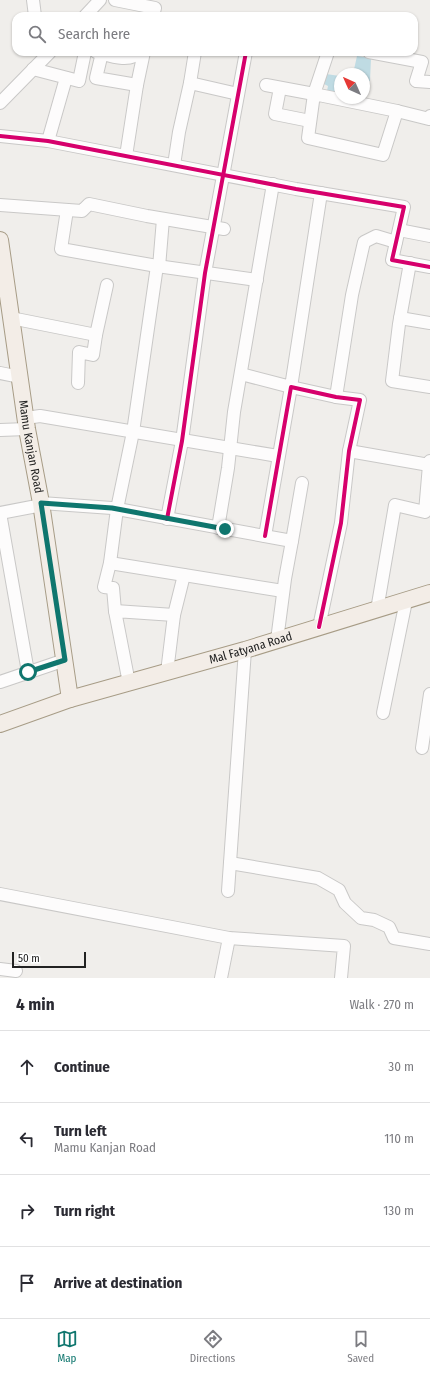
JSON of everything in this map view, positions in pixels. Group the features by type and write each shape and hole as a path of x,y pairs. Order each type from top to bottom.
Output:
{"main road":[{"name":"Mamu Kanjan Road","path":"0,240 7,314 20,377 41,504 70,699"},
{"name":"Mal Fatyana Road","path":"0,724 70,699 245,650 430,594"}],"street":[{"path":"33,0 34,12"},
{"path":"115,0 155,8 156,12"},
{"path":"88,12 97,1"},
{"path":"0,103 33,70 43,56"},
{"path":"33,70 79,81 84,56"},
{"path":"99,56 96,78 137,85"},
{"path":"116,56 127,58 132,56"},
{"path":"126,156 143,56"},
{"path":"174,165 194,56"},
{"path":"167,519 182,441 205,273 219,228 222,175 245,56"},
{"path":"327,56 314,94 308,138 384,155 397,110"},
{"path":"390,56 422,62 416,81 430,82"},
{"path":"48,141 66,78"},
{"path":"190,83 238,94"},
{"path":"266,85 397,110 429,120 430,116"},
{"path":"280,88 275,114 310,121"},
{"path":"0,136 48,141 222,175 404,207 392,260 430,267"},
{"path":"218,528 241,374 273,184"},
{"path":"265,536 291,387 321,193"},
{"path":"0,205 82,211 89,204 163,219 219,228"},
{"path":"67,210 61,249 158,266 257,280"},
{"path":"129,683 115,611 113,588 104,587 110,563 118,509 133,432 158,266 163,219"},
{"path":"336,397 352,295 364,242 376,236 430,236"},
{"path":"410,264 400,318 392,381 430,387"},
{"path":"78,383 79,352 92,355 107,285"},
{"path":"7,314 96,335"},
{"path":"400,318 430,323"},
{"path":"0,373 20,377"},
{"path":"241,374 336,397 360,400 350,451 341,523 319,627"},
{"path":"0,430 27,423 40,416 278,456"},
{"path":"350,451 430,463 427,512 394,505 377,610"},
{"path":"277,640 283,591 302,483"},
{"path":"28,672 0,513 41,504 118,509 292,541"},
{"path":"110,563 283,591"},
{"path":"167,672 174,615 184,575"},
{"path":"383,713 406,601"},
{"path":"115,611 174,615"},
{"path":"228,891 245,650"},
{"path":"0,682 65,660"},
{"path":"422,748 430,694"},
{"path":"230,863 318,878 339,890 345,903 361,918 374,920 389,927 394,938 430,944"},
{"path":"0,894 229,938 344,946 341,978"},
{"path":"221,978 229,938"},
{"path":"0,969 16,971"}],"water":[{"path":"357,56 371,58 370,81 370,68 354,68"},
{"path":"326,74 334,75 334,95 327,91 328,86 322,83"}],"cycle path":[{"path":"167,519 182,441 205,273 245,56"},
{"path":"0,136 48,141 296,189 404,207 392,260 430,267"},
{"path":"265,536 291,387 336,397 360,400 349,451 341,523 319,627"}],"route":[{"path":"28,672 65,660 41,503 112,508 225,529"}]}
